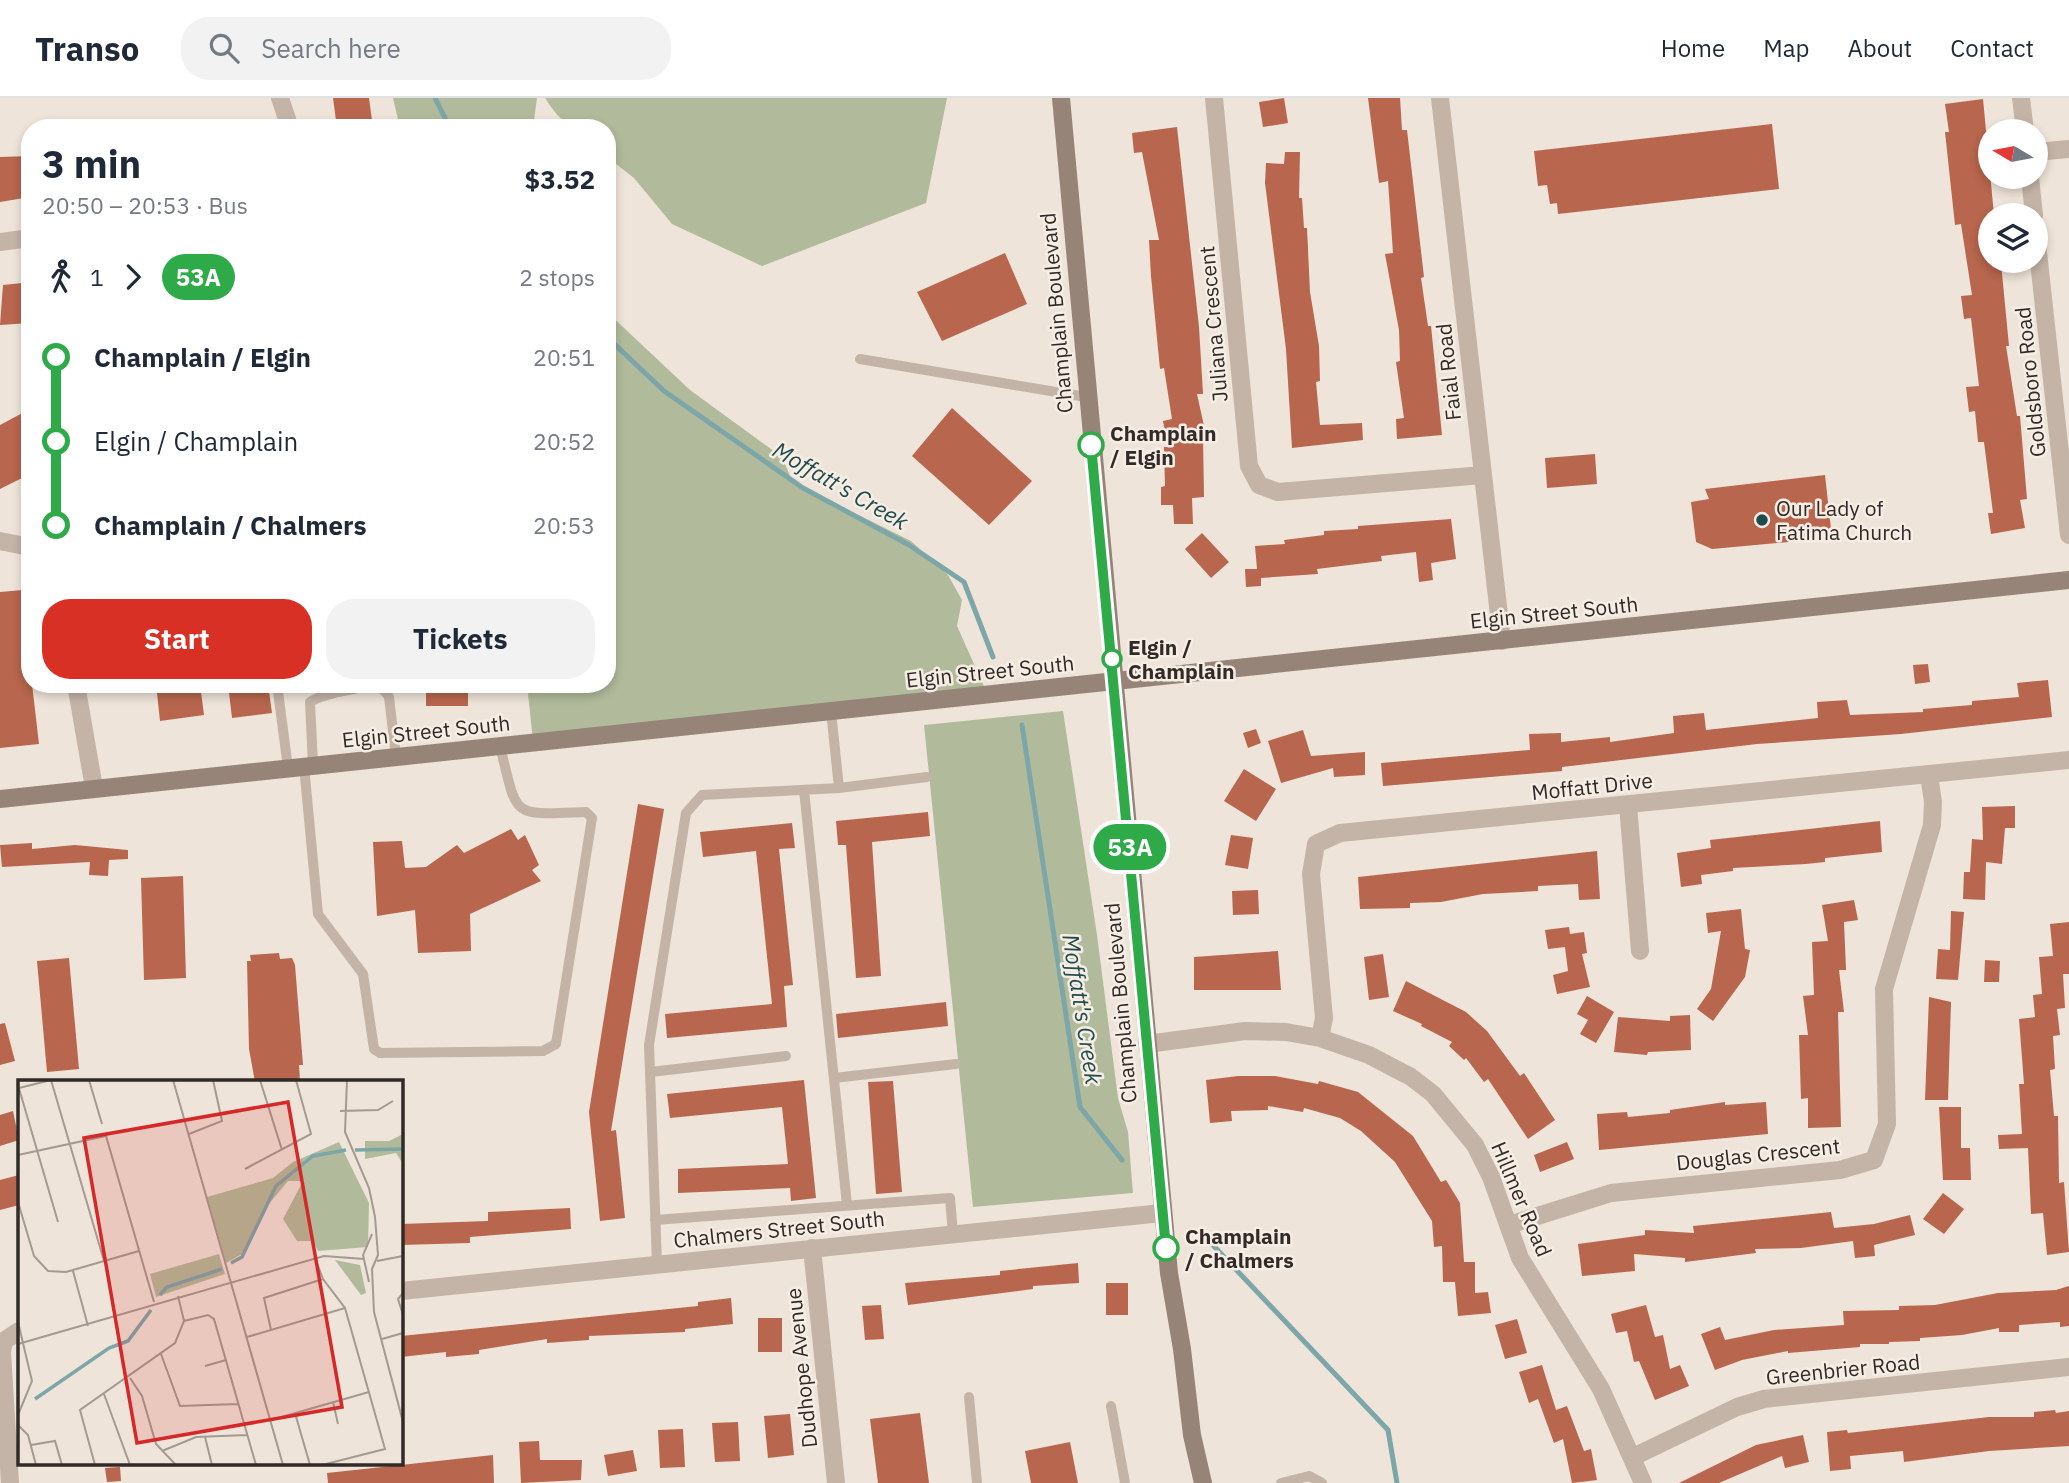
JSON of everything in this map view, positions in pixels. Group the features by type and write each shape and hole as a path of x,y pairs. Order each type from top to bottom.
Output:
{"street":[{"path":"280,98 287,119"},
{"name":"Champlain Boulevard","path":"1065,98 1086,397 1115,680 1163,1213 1192,1435 1203,1483"},
{"name":"Juliana Crescent","path":"1214,98 1249,466 1259,485 1278,492 1483,475"},
{"name":"Faial Road","path":"1440,98 1502,641"},
{"path":"2021,98 2024,119"},
{"path":"2048,151 2069,149"},
{"path":"0,242 21,239"},
{"name":"Goldsboro Road","path":"2042,273 2062,410 2069,534"},
{"path":"0,541 21,545"},
{"name":"Elgin Street South","path":"0,799 2069,580"},
{"path":"78,693 94,788"},
{"name":"Moffatt Drive","path":"1320,1038 1324,1018 1311,874 1317,844 1340,833 2069,760"},
{"name":"Douglas Crescent","path":"1509,1225 1611,1193 1840,1171 1874,1160 1887,1124 1884,989 1932,825 1933,802 1929,775"},
{"path":"1628,806 1640,951"},
{"name":"Hillmer Road","path":"1147,1044 1245,1031 1286,1032 1320,1038 1369,1055 1411,1077 1433,1094 1475,1145 1491,1177 1520,1258 1601,1389 1643,1483"},
{"name":"Chalmers Street South","path":"402,1291 1163,1213"},
{"name":"Dudhope Avenue","path":"812,1248 836,1483"},
{"path":"10,1483 2,1352 4,1341 18,1332"},
{"name":"Greenbrier Road","path":"1633,1457 1737,1408 1764,1399 2069,1367"}],"lane":[{"path":"860,359 1086,397"},
{"path":"280,693 302,766 318,914 363,974 374,1049 380,1053 543,1051 556,1044 592,818 586,813 532,814 522,810 514,800 500,746"},
{"path":"302,766 310,702 320,696 336,693"},
{"path":"387,693 396,757"},
{"path":"831,711 839,788"},
{"path":"657,1264 649,1045 686,813 702,795 839,788 928,777"},
{"path":"804,790 848,1205"},
{"path":"651,1072 786,1056"},
{"path":"834,1077 956,1064"},
{"path":"655,1220 950,1198 953,1234"},
{"path":"969,1397 977,1483"},
{"path":"1111,1406 1125,1483"},
{"path":"1281,1483 1308,1476 1322,1483"}],"green space":[{"path":"393,98 537,98 534,119 398,119"},
{"path":"545,98 947,98 926,203 762,266 672,224 634,178 616,164 616,119 561,119"},
{"path":"616,320 690,390 782,457 791,478 812,492 911,541 948,575 962,600 957,626 987,693 533,741 528,693 616,693"},
{"path":"1063,711 1097,935 1118,1098 1128,1132 1133,1193 973,1207 924,725"}],"building":[{"path":"333,98 369,98 372,119 336,119"},
{"path":"1284,98 1288,123 1263,127 1259,102"},
{"path":"1368,98 1400,98 1402,130 1407,130 1424,277 1421,278 1428,326 1431,326 1442,435 1397,439 1396,419 1404,418 1396,362 1400,361 1399,330 1385,254 1393,253 1388,181 1379,183"},
{"path":"1983,99 1985,119 1978,119 1978,189 1992,189 1993,203 1978,203 1978,273 2002,273 2009,346 2006,346 2017,416 2020,416 2027,499 2020,500 2025,528 1991,534 1988,513 1993,513 1984,442 1978,442 1975,411 1969,412 1966,387 1979,386 1971,318 1964,319 1961,296 1972,295 1961,224 1955,225 1945,132 1949,132 1945,104"},
{"path":"1772,124 1779,189 1558,214 1557,203 1550,204 1547,185 1538,186 1534,151"},
{"path":"1177,127 1199,327 1203,394 1197,394 1206,435 1203,436 1204,497 1192,498 1193,524 1174,524 1173,505 1161,505 1161,487 1165,486 1164,447 1168,447 1163,421 1172,419 1164,368 1160,369 1151,276 1149,240 1159,240 1142,152 1134,153 1132,133"},
{"path":"1285,152 1300,152 1299,198 1302,198 1304,228 1307,228 1310,292 1319,346 1320,381 1316,382 1320,425 1362,423 1363,440 1292,448 1286,349 1265,183 1266,163 1284,164"},
{"path":"21,156 21,198 0,202 0,157"},
{"path":"1005,253 1027,304 942,341 917,292"},
{"path":"21,283 21,324 0,325 3,285"},
{"path":"952,408 1032,481 989,525 912,456"},
{"path":"21,414 21,478 0,489 0,425"},
{"path":"1595,454 1597,484 1547,488 1545,458"},
{"name":"Our Lady of Fatima Church","path":"1825,475 1832,538 1712,549 1696,542 1691,502 1709,499 1705,489"},
{"path":"1451,519 1456,559 1431,563 1433,580 1419,582 1416,552 1381,556 1382,561 1317,569 1318,574 1261,578 1261,586 1246,587 1245,569 1257,569 1255,546 1285,544 1284,540 1324,535 1324,531 1358,529 1358,526"},
{"path":"1202,533 1229,562 1211,578 1185,549"},
{"path":"21,590 21,693 33,693 39,744 0,748 0,592"},
{"path":"1928,664 1930,682 1915,684 1913,665"},
{"path":"2048,680 2052,717 1901,734 1757,744 1562,767 1562,771 1383,786 1381,763 1530,750 1529,734 1561,733 1561,742 1610,737 1610,742 1674,733 1673,716 1704,713 1706,730 1818,718 1817,702 1847,700 1850,715 1923,712 1923,709 1972,705 1972,701 2019,697 2017,683"},
{"path":"157,693 201,693 204,715 160,721"},
{"path":"229,693 269,693 272,713 232,718"},
{"path":"426,693 468,693 468,706 426,706"},
{"path":"1256,729 1261,743 1248,748 1243,733"},
{"path":"1303,730 1311,756 1365,752 1365,775 1334,777 1333,768 1281,783 1268,741"},
{"path":"1244,769 1276,789 1256,821 1224,801"},
{"path":"638,804 664,809 611,1131 616,1130 625,1218 600,1221 589,1112"},
{"path":"2015,806 2015,828 2005,828 2002,864 1986,862 1985,900 1963,899 1964,872 1970,872 1972,839 1983,840 1982,807"},
{"path":"928,812 930,836 872,842 881,976 856,978 846,845 838,845 836,821"},
{"path":"1880,821 1882,852 1825,858 1825,862 1733,868 1733,871 1701,875 1702,884 1681,887 1677,853 1711,848 1710,840"},
{"path":"792,823 795,848 779,849 793,985 784,986 787,1027 667,1038 665,1014 772,1004 756,851 703,857 700,832"},
{"path":"511,829 518,840 525,835 539,865 532,870 541,881 470,914 471,951 418,953 415,910 377,916 373,842 402,841 405,868 426,867 457,845 464,853"},
{"path":"1231,835 1253,838 1248,869 1225,865"},
{"path":"32,843 32,849 75,845 128,850 128,859 109,860 108,876 89,875 90,862 2,867 0,845"},
{"path":"1597,851 1600,899 1579,900 1578,884 1538,886 1538,891 1483,894 1441,902 1410,903 1410,908 1360,909 1358,877"},
{"path":"183,876 186,978 144,980 141,878"},
{"path":"1258,890 1259,914 1233,915 1232,891"},
{"path":"1854,900 1858,920 1844,922 1846,970 1839,970 1844,1012 1838,1012 1841,1127 1808,1128 1808,1098 1801,1099 1799,1035 1808,1035 1803,996 1814,995 1812,942 1828,941 1822,905"},
{"path":"1741,909 1745,949 1750,950 1745,977 1713,1021 1697,1009 1711,989 1721,931 1708,933 1706,913"},
{"path":"1951,911 1964,912 1958,980 1936,979 1938,949 1950,950"},
{"path":"2069,922 2069,974 2063,974 2065,1008 2057,1009 2060,1035 2053,1036 2055,1069 2050,1070 2054,1116 2058,1116 2059,1183 2064,1182 2069,1252 2047,1255 2043,1213 2031,1214 2028,1148 1999,1149 1998,1135 2022,1134 2019,1084 2024,1084 2019,1019 2035,1017 2033,995 2042,994 2039,957 2053,956 2050,924"},
{"path":"1569,927 1570,934 1584,932 1587,953 1582,954 1590,987 1557,994 1553,975 1568,971 1565,947 1548,949 1545,930"},
{"path":"1278,951 1281,990 1194,990 1194,957"},
{"path":"279,953 280,959 292,958 295,965 303,1065 299,1065 300,1080 255,1080 249,1049 247,961 251,961 250,955"},
{"path":"1383,954 1389,997 1369,1000 1364,957"},
{"path":"69,958 79,1069 47,1072 37,961"},
{"path":"1985,960 2000,961 1999,982 1984,982"},
{"path":"1406,981 1466,1012 1487,1031 1520,1076 1524,1073 1555,1120 1528,1139 1488,1079 1484,1082 1466,1058 1464,1060 1449,1046 1452,1042 1393,1011"},
{"path":"1587,996 1614,1012 1596,1043 1580,1034 1588,1020 1577,1014"},
{"path":"1929,997 1951,1002 1948,1100 1925,1100"},
{"path":"946,1002 948,1026 838,1038 836,1014"},
{"path":"1690,1015 1691,1050 1648,1052 1647,1055 1614,1052 1618,1017 1670,1021 1670,1016"},
{"path":"5,1023 15,1061 0,1065 0,1024"},
{"path":"1238,1076 1275,1076 1318,1084 1319,1081 1358,1092 1413,1136 1441,1182 1446,1180 1460,1203 1464,1262 1475,1262 1475,1293 1488,1292 1491,1313 1458,1316 1455,1282 1443,1282 1442,1246 1434,1247 1432,1221 1395,1162 1361,1131 1340,1118 1304,1108 1303,1112 1268,1106 1268,1110 1231,1111 1232,1121 1210,1123 1206,1080"},
{"path":"804,1080 816,1198 791,1201 790,1188 678,1193 678,1169 788,1164 782,1107 670,1118 667,1094"},
{"path":"893,1081 902,1192 876,1194 868,1082"},
{"path":"1725,1102 1725,1105 1766,1102 1768,1134 1599,1150 1597,1114 1627,1112 1628,1117 1670,1113 1670,1110"},
{"path":"1939,1107 1961,1107 1961,1148 1970,1148 1971,1180 1943,1180"},
{"path":"13,1111 18,1140 0,1146 0,1115"},
{"path":"1567,1142 1574,1159 1540,1172 1534,1155"},
{"path":"18,1175 18,1205 0,1210 0,1180"},
{"path":"1943,1193 1964,1209 1944,1234 1923,1219"},
{"path":"570,1208 571,1229 470,1237 470,1243 402,1245 402,1224 488,1221 488,1212"},
{"path":"1831,1212 1834,1228 1874,1224 1910,1215 1915,1235 1874,1245 1875,1256 1855,1258 1853,1241 1801,1248 1755,1249 1756,1253 1685,1262 1685,1258 1634,1254 1635,1271 1582,1276 1578,1244 1645,1235 1645,1230 1694,1233 1693,1226"},
{"path":"1078,1263 1079,1283 1033,1286 1033,1289 908,1305 905,1283 1000,1275 1000,1271"},
{"path":"1106,1283 1128,1283 1128,1315 1106,1315"},
{"path":"2069,1286 2069,1326 2060,1327 2060,1322 2019,1325 2019,1332 1999,1332 1999,1328 1962,1335 1920,1338 1920,1341 1788,1351 1742,1360 1715,1370 1701,1334 1720,1327 1725,1340 1774,1330 1844,1325 1843,1311 1899,1310 1899,1306 1935,1305 1998,1293 2056,1290"},
{"path":"731,1298 733,1324 685,1329 685,1332 589,1336 589,1340 547,1343 547,1339 479,1350 479,1354 446,1357 446,1352 402,1357 402,1336 698,1306 698,1302"},
{"path":"881,1305 884,1339 865,1340 862,1306"},
{"path":"1646,1305 1655,1337 1663,1335 1670,1369 1680,1365 1689,1386 1655,1400 1639,1361 1634,1362 1627,1331 1616,1333 1611,1314"},
{"path":"758,1318 782,1318 782,1352 758,1352"},
{"path":"1517,1319 1527,1353 1505,1359 1495,1325"},
{"path":"1542,1365 1556,1410 1567,1406 1584,1451 1591,1449 1597,1480 1572,1483 1563,1439 1554,1443 1538,1399 1529,1403 1519,1372"},
{"path":"2055,1410 2056,1413 2069,1411 2069,1446 1989,1451 1904,1462 1903,1451 1850,1456 1851,1469 1830,1471 1827,1432 1847,1430 1848,1433 1989,1417 2034,1417 2034,1412"},
{"path":"920,1413 929,1483 878,1483 870,1419"},
{"path":"790,1414 794,1455 768,1458 764,1416"},
{"path":"738,1422 740,1461 715,1462 712,1423"},
{"path":"683,1429 685,1467 660,1468 658,1430"},
{"path":"1803,1435 1809,1462 1785,1468 1782,1456 1719,1483 1679,1483 1756,1445"},
{"path":"539,1441 540,1460 582,1460 581,1480 521,1483 519,1442"},
{"path":"1070,1442 1078,1483 1031,1483 1025,1451"},
{"path":"633,1450 637,1471 608,1476 604,1455"},
{"path":"493,1455 494,1483 328,1483 327,1473"},
{"path":"120,1467 121,1481 107,1482 105,1468"}],"waterway":[{"name":"Moffatt's Creek","path":"435,98 446,119"},
{"name":"Moffatt's Creek","path":"616,346 664,391 803,488 909,545 964,582 993,657"},
{"name":"Moffatt's Creek","path":"1022,725 1080,1107 1122,1160"},
{"name":"Moffatt's Creek","path":"1209,1241 1388,1430 1397,1483"}],"bus line":[{"name":"53A","path":"1091,445 1166,1248"}],"place":[{"name":"Champlain / Elgin","path":"1091,445"},
{"name":"Our Lady of Fatima Church","path":"1762,520"},
{"name":"Elgin / Champlain","path":"1112,659"},
{"name":"Champlain / Chalmers","path":"1166,1248"}]}
